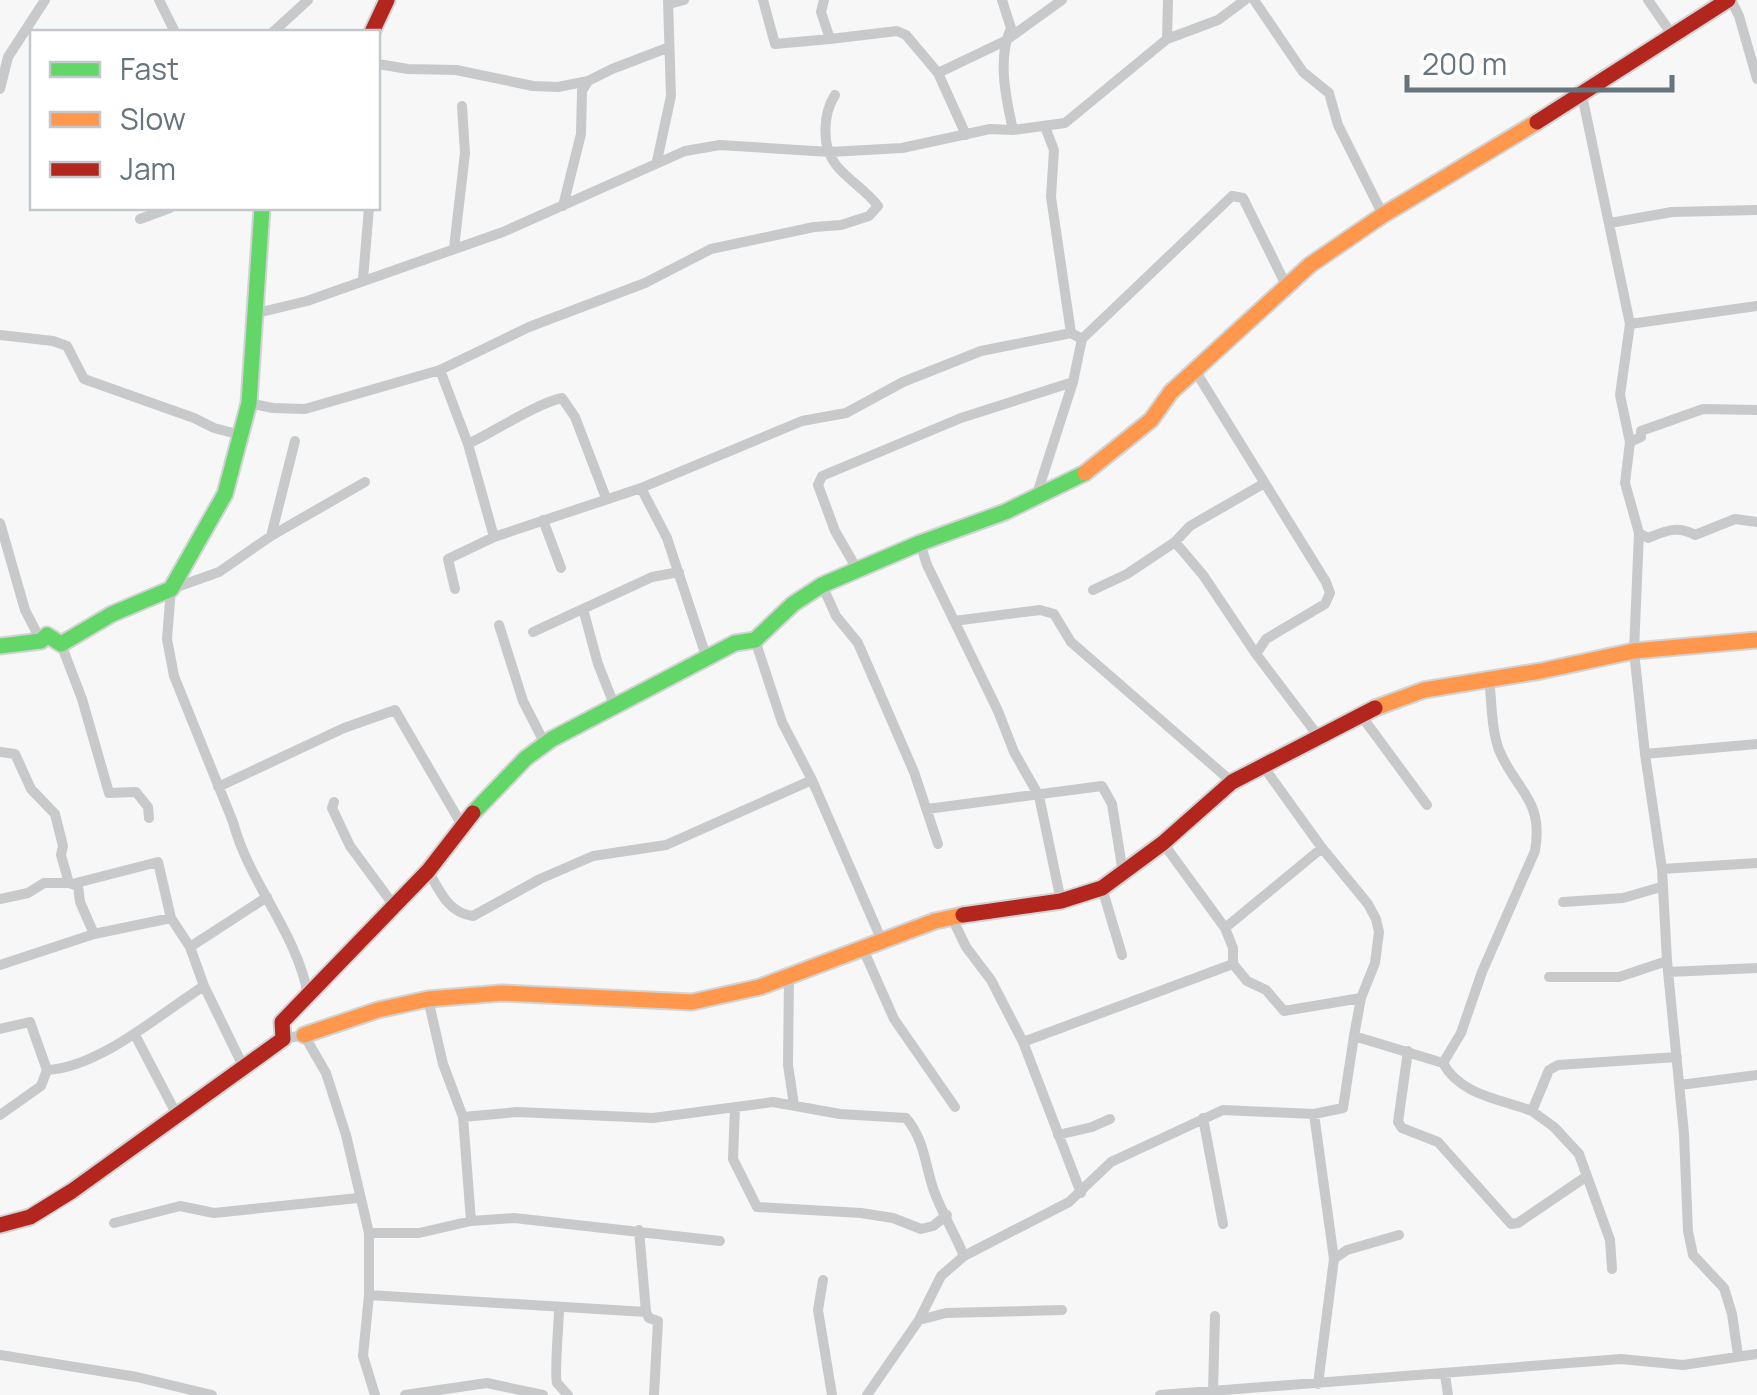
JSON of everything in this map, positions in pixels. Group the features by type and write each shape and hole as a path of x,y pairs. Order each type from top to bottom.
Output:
{"street":[{"path":"0,89 8,56 45,0"},
{"path":"159,0 174,30"},
{"path":"274,30 308,0"},
{"path":"656,161 671,96 668,2 684,0"},
{"path":"763,0 775,44 897,32 906,35 938,73 966,136"},
{"path":"824,0 821,12 830,39"},
{"path":"1002,0 1011,28 1005,41 1004,65 1012,130"},
{"path":"938,73 1005,41 1062,0"},
{"path":"1167,40 1168,0"},
{"path":"257,313 307,301 504,232 656,161 720,144 830,152 902,148 990,129 1065,123 1167,40 1218,20 1245,0"},
{"path":"1254,0 1303,72 1329,93 1338,125 1384,215"},
{"path":"1648,0 1673,36"},
{"path":"283,1039 282,1022 428,872 478,806 526,758 546,744 735,642 755,640 793,604 822,585 1036,498 1102,461 1152,420 1172,392 1310,266 1384,215 1729,0 1739,16 1757,79"},
{"path":"373,30 383,2"},
{"path":"380,64 408,70 456,70 533,86 558,87 588,81 667,48"},
{"path":"563,206 581,134 582,91 588,81"},
{"path":"250,402 273,408 305,408 440,370 529,327 644,283 711,250 869,216 878,206 833,162 830,152 826,110 835,95"},
{"path":"1582,95 1630,324 1620,394 1630,442 1625,483 1639,533 1634,650 1662,869 1688,1230 1693,1255 1724,1288 1738,1356"},
{"path":"454,248 465,152 462,106"},
{"path":"1036,498 1073,382 1077,336 1052,212 1054,150 1045,127"},
{"path":"455,589 448,559 494,538 641,488 802,421 846,413 902,382 981,351 1077,336 1232,196 1243,198 1287,287"},
{"path":"140,219 165,210"},
{"path":"262,210 250,402 225,494 171,589 167,639 174,676 240,847 302,967 308,996"},
{"path":"363,279 369,210"},
{"path":"1610,222 1672,212 1757,210"},
{"path":"1630,324 1757,306"},
{"path":"0,335 66,346 84,379 242,435"},
{"path":"440,370 468,444 494,538"},
{"path":"1196,372 1330,594 1326,604 1266,640 1256,654"},
{"path":"857,569 823,501 818,486 822,476 962,418 1073,382"},
{"path":"468,444 549,401 562,398 576,417 606,498"},
{"path":"1630,442 1641,437 1641,431 1704,409 1757,410"},
{"path":"270,536 296,441"},
{"path":"61,644 112,614 218,572 270,536 365,482"},
{"path":"1094,590 1127,574 1175,542 1190,526 1264,484"},
{"path":"641,488 667,538 706,658"},
{"path":"1639,533 1648,538 1672,528 1695,535 1735,519 1757,522"},
{"path":"543,520 560,568"},
{"path":"0,524 25,610 40,641"},
{"path":"1175,542 1319,737"},
{"path":"920,543 1006,736 1039,796 1062,902"},
{"path":"534,632 652,576 679,572"},
{"path":"822,585 836,616 858,643 938,844"},
{"path":"583,609 615,707"},
{"path":"954,621 1040,610 1054,614 1072,642 1232,782"},
{"path":"499,625 523,701 546,744"},
{"path":"0,646 40,641 47,635 61,644 109,794 136,792 148,807 149,818"},
{"path":"755,640 782,722 812,780 882,942"},
{"path":"0,1225 30,1216 178,1117 283,1039 428,999 502,993 692,1002 789,977 935,920 991,909 1062,902 1102,888 1164,843 1232,782 1360,714 1424,690 1634,650 1706,648 1757,640"},
{"path":"1443,1063 1462,1032 1482,972 1535,851 1538,832 1534,809 1500,751 1489,679"},
{"path":"218,787 344,728 395,710 463,827"},
{"path":"1360,714 1427,805"},
{"path":"1645,754 1757,744"},
{"path":"0,752 15,754 31,790 55,814 61,854 94,934"},
{"path":"867,1395 919,1320 936,1283 964,1256 1081,1193 1111,1162 1223,1110 1314,1114 1345,1106 1361,998 1375,964 1376,919 1263,766"},
{"path":"428,872 451,908 460,915 473,916 540,879 593,856 666,845 812,780"},
{"path":"927,809 1102,786 1112,804 1123,874"},
{"path":"334,802 332,808 350,846 394,906"},
{"path":"1164,843 1224,928 1232,948 1232,964 1247,981 1266,990 1284,1011 1361,998"},
{"path":"1224,928 1322,848"},
{"path":"0,899 28,893 44,884 72,883 158,862 171,918 190,947 242,1066"},
{"path":"1662,869 1757,863"},
{"path":"1563,902 1623,898 1661,887"},
{"path":"1102,888 1122,955"},
{"path":"190,947 267,897"},
{"path":"0,965 94,934 171,918"},
{"path":"952,918 966,947 991,980 1023,1042 1081,1193"},
{"path":"863,949 894,1018 955,1107"},
{"path":"1023,1042 1232,964"},
{"path":"1550,977 1620,977 1668,966 1757,968"},
{"path":"789,977 788,1065 794,1106"},
{"path":"48,1070 70,1066 135,1035 152,1019 204,986"},
{"path":"428,999 443,1064 463,1117 470,1221"},
{"path":"0,1029 30,1022 48,1070 40,1086 0,1115"},
{"path":"135,1035 178,1117"},
{"path":"304,1035 326,1072 346,1134 369,1233 369,1295 363,1356 375,1395"},
{"path":"1354,1036 1443,1063 1469,1090 1532,1110 1554,1127 1579,1154 1610,1240 1612,1269"},
{"path":"1408,1051 1398,1122 1410,1132 1438,1142 1512,1224 1587,1176"},
{"path":"1532,1110 1549,1070 1558,1065 1677,1057"},
{"path":"1680,1085 1757,1075"},
{"path":"463,1117 517,1112 653,1118 773,1102 840,1114 906,1118 928,1160 934,1190 964,1256"},
{"path":"734,1107 733,1159 757,1207 861,1213 894,1218 921,1229 933,1226 946,1215"},
{"path":"1314,1114 1334,1259 1318,1384"},
{"path":"1058,1135 1110,1118"},
{"path":"1203,1118 1223,1224"},
{"path":"114,1224 180,1206 214,1213 358,1198"},
{"path":"369,1233 419,1232 470,1221 514,1218 720,1240"},
{"path":"639,1230 646,1312 649,1318 658,1320 654,1395"},
{"path":"1334,1259 1347,1250 1399,1235"},
{"path":"823,1280 818,1310 832,1395"},
{"path":"369,1295 646,1312"},
{"path":"559,1309 555,1371 558,1384 568,1395"},
{"path":"919,1320 946,1313 1062,1310"},
{"path":"1213,1391 1215,1316"},
{"path":"1160,1395 1242,1392 1621,1359 1684,1365 1757,1354"},
{"path":"0,1355 212,1395"},
{"path":"1445,1374 1448,1395"},
{"path":"1369,1381 1370,1395"},
{"path":"406,1395 487,1383 544,1395"}],"traffic: fast":[{"path":"0,646 41,641 47,635 61,644 112,614 171,589 225,494 249,403 262,210"},
{"path":"473,813 526,758 552,739 735,643 755,640 793,604 822,585 1005,512 1085,473"}],"traffic: slow":[{"path":"1085,473 1151,420 1171,392 1310,265 1383,215 1537,122"},
{"path":"1375,708 1424,690 1634,651 1757,640"},
{"path":"304,1035 378,1010 428,999 502,993 692,1002 760,987 935,921 963,915"}],"traffic: jam":[{"path":"373,30 387,0"},
{"path":"1537,122 1728,0"},
{"path":"963,915 1061,901 1102,888 1163,843 1232,782 1375,708"},
{"path":"0,1225 30,1217 72,1191 283,1039 282,1022 428,871 473,813"}]}
